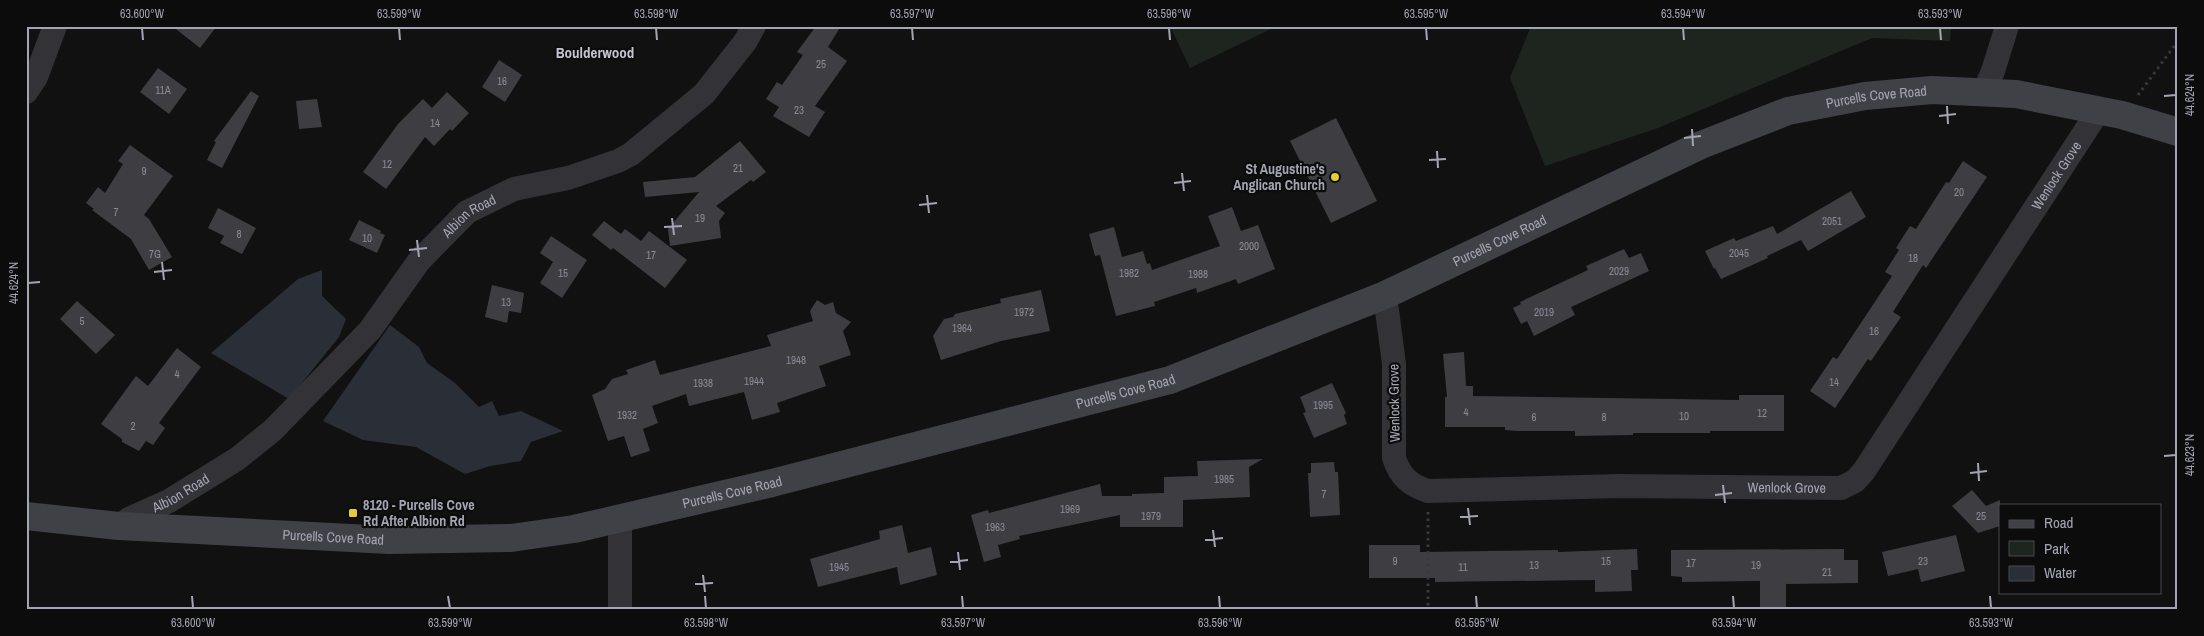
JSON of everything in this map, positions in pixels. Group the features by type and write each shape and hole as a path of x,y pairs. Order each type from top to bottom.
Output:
{"main road":[{"name":"Purcells Cove Road","path":"26,516 119,526 389,540 511,538 574,529 978,431 1170,380 1385,295 1684,153 1788,111 1865,96 1932,90 1984,92 2016,94 2110,112 2178,132"}],"street":[{"path":"26,92 36,77 55,26"},
{"name":"Albion Road","path":"119,526 129,519 169,501 237,459 273,430 370,330 419,261 467,212 514,189 568,178 618,162 631,154 704,94 745,42 754,26"},
{"path":"1984,92 1994,71 2007,26"},
{"name":"Wenlock Grove","path":"1385,295 1394,364 1394,458 1398,470 1407,481 1419,488 1428,491 1620,486 1834,489 1852,483 1869,464 2110,112"},
{"path":"620,519 620,610"}],"path":[{"path":"2110,112 2178,41"},
{"path":"1428,491 1428,610"}],"green space":[{"path":"1170,26 1277,26 1190,68"},
{"path":"1531,26 1951,26 1950,41 1872,38 1658,128 1545,166 1510,78"}],"water":[{"path":"322,270 322,296 346,319 339,337 289,399 211,353 298,279"},
{"path":"390,325 419,347 427,363 455,383 479,407 492,401 499,416 521,411 563,431 531,442 521,461 490,466 465,474 416,447 363,440 323,421"}],"building":[{"path":"172,26 217,26 200,48"},
{"path":"816,26 841,26 828,47 847,61 815,106 825,112 809,137 773,116 779,107 766,99 777,82 782,85 803,55 797,52"},
{"path":"499,60 522,75 505,102 482,87"},
{"path":"158,68 187,89 169,114 140,92"},
{"path":"251,91 259,96 222,168 207,160 216,142 214,141"},
{"path":"447,92 469,113 452,131 450,129 434,146 425,137 386,189 363,172 398,124 423,99 432,108"},
{"path":"317,99 322,127 299,129 296,101"},
{"path":"1336,118 1377,201 1331,223 1290,141"},
{"path":"740,141 766,172 753,182 751,180 716,206 725,213 719,221 721,238 670,246 668,229 699,192 645,197 643,182 695,177"},
{"path":"130,145 173,176 144,215 149,219 172,257 149,270 131,239 92,210 94,209 86,203 98,187 105,193 123,164 118,161"},
{"path":"1963,161 1987,177 1926,268 1923,265 1893,312 1901,317 1871,361 1868,359 1835,408 1810,391 1833,357 1837,359 1892,276 1885,272 1899,250 1896,248 1910,226 1916,229 1946,182 1949,183"},
{"path":"1851,191 1866,217 1808,251 1801,240 1767,256 1768,258 1721,279 1705,251 1734,238 1736,241 1773,226 1777,234"},
{"path":"1232,207 1241,231 1258,225 1275,269 1238,284 1236,279 1197,293 1196,288 1154,302 1155,306 1116,316 1100,255 1095,256 1089,234 1114,227 1122,257 1143,251 1147,264 1150,263 1152,270 1220,246 1208,216"},
{"path":"218,208 256,228 242,254 220,243 224,236 208,228"},
{"path":"359,220 385,235 377,253 349,240"},
{"path":"604,221 621,234 625,229 641,241 649,231 687,260 665,288 613,248 611,250 592,235"},
{"path":"551,236 587,260 562,298 540,283 553,262 540,253"},
{"path":"1624,249 1629,258 1641,253 1649,271 1571,307 1575,315 1534,336 1527,321 1521,324 1513,308 1521,304 1520,302 1588,270 1586,266"},
{"path":"492,285 524,293 521,313 509,311 507,323 485,317"},
{"path":"1041,290 1050,331 1001,341 941,360 933,336 944,319 953,317 955,314 1001,303 1000,299"},
{"path":"817,300 825,305 833,302 836,313 851,322 843,331 851,355 819,366 826,386 777,403 780,412 752,420 744,392 689,406 686,394 652,406 658,423 643,429 650,451 631,457 624,436 608,441 592,395 605,389 612,379 628,374 626,370 655,360 660,375 771,346 767,335 813,321 810,311"},
{"path":"77,301 115,335 96,354 60,319"},
{"path":"177,348 201,367 159,423 165,428 153,445 146,441 139,451 122,442 122,439 101,424 136,376 148,386"},
{"path":"1464,352 1466,386 1473,386 1473,396 1739,400 1739,395 1784,395 1784,431 1710,431 1710,433 1633,433 1633,435 1575,436 1575,431 1518,431 1505,430 1505,427 1445,427 1445,397 1447,397 1443,354"},
{"path":"1332,383 1346,413 1344,415 1347,424 1314,438 1303,413 1306,412 1300,397"},
{"path":"1263,459 1249,467 1250,497 1183,500 1183,527 1120,527 1120,515 1019,536 1020,539 998,545 1001,557 984,562 971,515 988,510 989,513 1100,484 1102,496 1164,493 1164,477 1198,476 1197,461"},
{"path":"1334,462 1335,472 1338,472 1340,515 1310,517 1308,473 1311,473 1311,463"},
{"path":"1972,490 1986,506 2000,500 1999,526 1978,533 1952,506"},
{"path":"902,525 908,553 931,547 937,575 900,585 897,567 818,587 810,559 880,539 879,531"},
{"path":"1956,535 1965,571 1921,582 1918,569 1888,576 1882,552"},
{"path":"1369,545 1420,545 1420,552 1558,550 1558,552 1637,549 1638,570 1631,570 1632,591 1595,592 1595,580 1435,582 1435,578 1369,578"},
{"path":"1844,549 1844,560 1858,560 1858,583 1786,584 1786,610 1760,610 1760,581 1682,582 1682,577 1671,576 1671,550"}],"place":[{"name":"St Augustine's Anglican Church","path":"1335,177"},
{"name":"8120 - Purcells Cove Rd After Albion Rd","path":"353,513"}],"district":[{"name":"Boulderwood","path":"595,52"}]}
